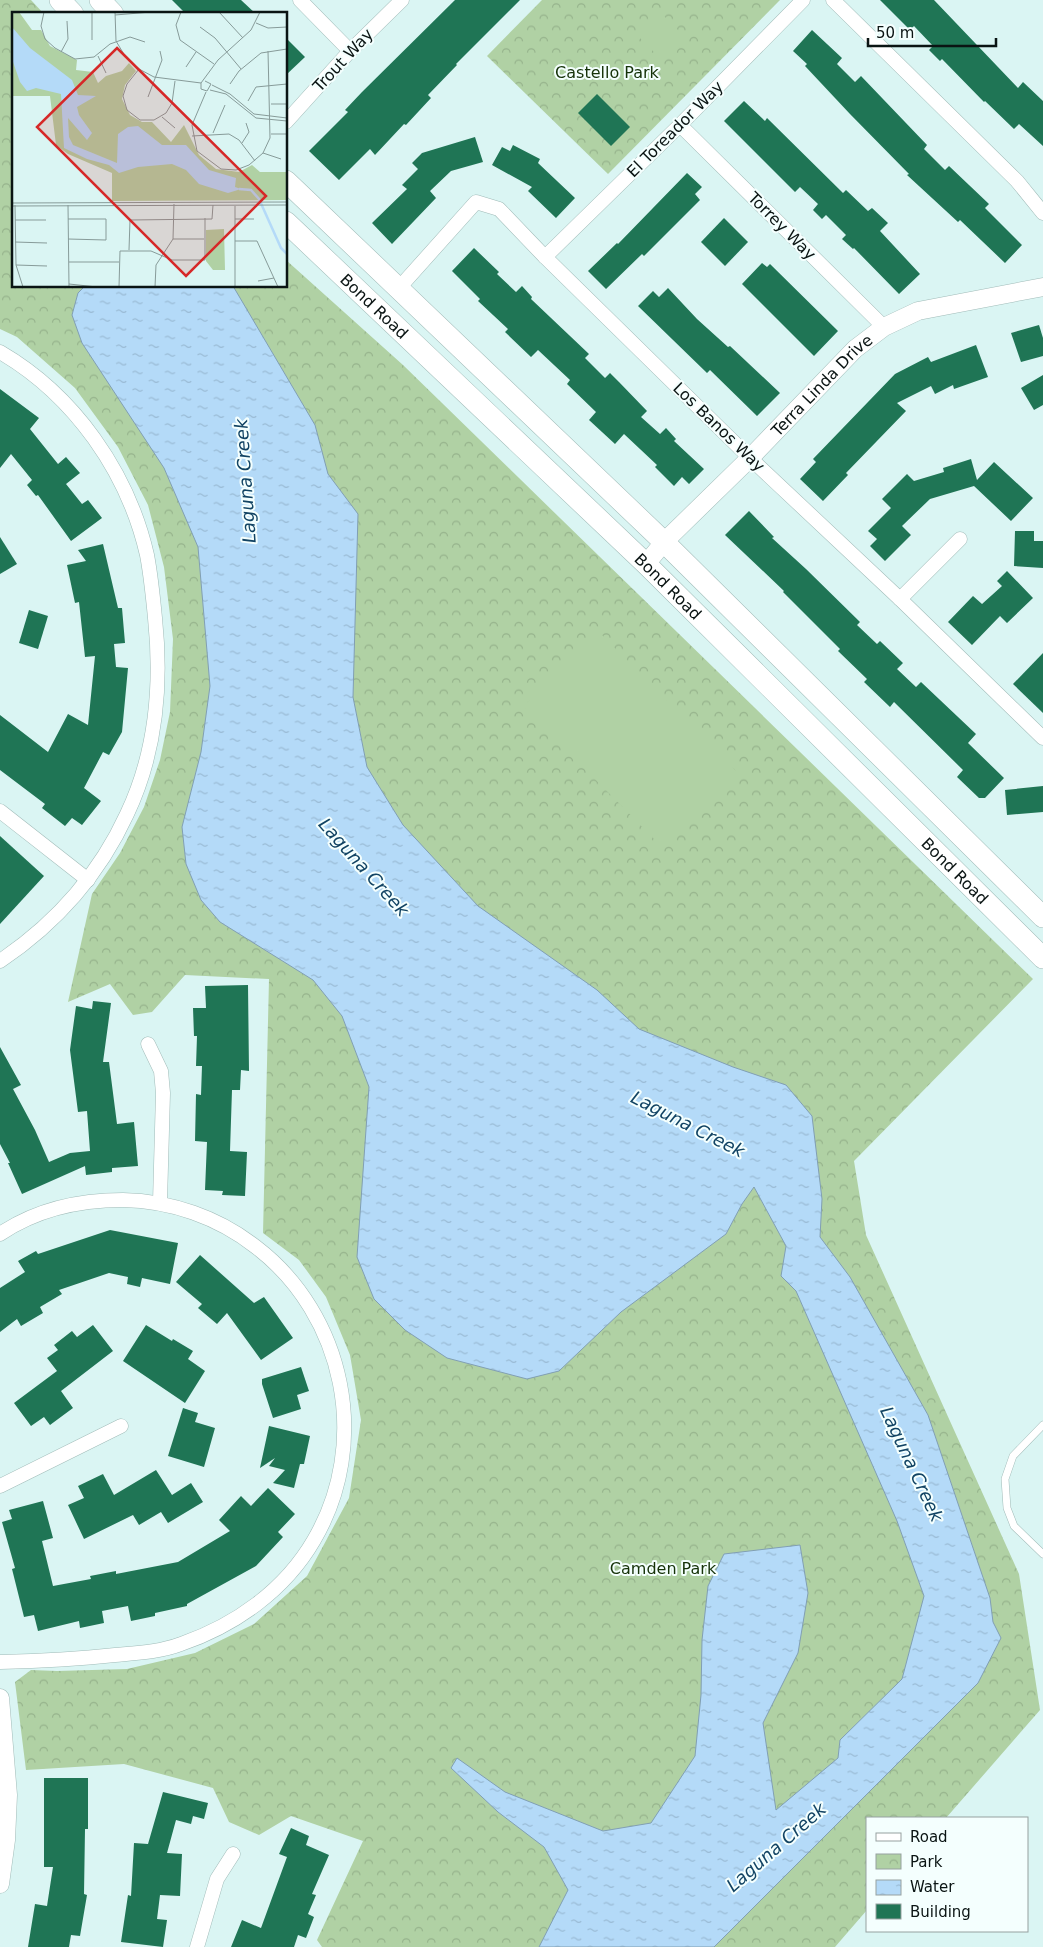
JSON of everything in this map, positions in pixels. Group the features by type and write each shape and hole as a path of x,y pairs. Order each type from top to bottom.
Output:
{"main road":[{"path":"60,0 71,12"},
{"path":"100,0 111,12"},
{"name":"Bond Road","path":"288,183 664,542 1043,917"},
{"name":"Bond Road","path":"288,224 646,564 1043,958"}],"street":[{"path":"300,0 350,51"},
{"name":"Trout Way","path":"288,120 350,51 402,0"},
{"name":"El Toreador Way","path":"545,257 680,125 803,0"},
{"path":"834,0 1016,180 1043,213"},
{"name":"Torrey Way","path":"680,125 884,327"},
{"name":"Los Banos Way","path":"399,288 476,202 499,209 545,257 750,458 900,599 1043,738"},
{"name":"Terra Linda Drive","path":"646,564 664,542 750,458 855,349 884,327 918,311 1043,287"},
{"path":"0,352 25,369 59,398 80,420 115,471 134,512 143,540 151,577 159,673 150,745 141,780 128,814 111,846 88,880 46,926 0,961"},
{"path":"900,599 960,539"},
{"path":"0,811 88,880"},
{"path":"148,1044 161,1071 164,1093 160,1202"},
{"path":"0,1662 85,1658 155,1651 179,1645 215,1631 234,1621 250,1610 291,1572 313,1542 330,1507 344,1452 344,1410 337,1367 324,1330 315,1313 292,1280 249,1241 215,1221 160,1202 112,1200 72,1204 34,1215 2,1229"},
{"path":"0,1486 121,1426"},
{"path":"0,1698 8,1795 6,1840 0,1884"},
{"path":"197,1947 217,1878 233,1854"}],"lane":[{"path":"1043,1425 1013,1456 1005,1479 1006,1508 1014,1526 1043,1554"}],"green space":[{"name":"Camden Park","path":"0,0 31,0 42,12 12,12 12,288 288,288 288,262 403,365 1033,979 854,1161 866,1235 1019,1574 1040,1710 947,1817 866,1817 866,1911 835,1947 322,1947 317,1940 363,1841 291,1816 259,1835 229,1822 213,1788 124,1764 26,1770 15,1682 31,1670 127,1669 195,1653 254,1624 307,1576 349,1498 361,1420 350,1355 326,1297 299,1260 263,1233 269,979 185,975 152,1012 133,1015 110,984 68,1002 92,894 120,853 144,807 160,760 170,712 173,639 164,567 148,505 118,447 75,388 17,337 0,329"},
{"name":"Castello Park","path":"542,0 780,0 608,174 487,56"},
{"path":"661,13 687,39 664,62 638,36"},
{"path":"599,632 738,773 662,847 523,706"}],"water":[{"name":"Laguna Creek","path":"83,288 234,288 315,425 328,474 358,514 353,697 367,767 403,825 478,906 597,990 639,1029 733,1067 786,1085 812,1116 822,1199 820,1237 850,1277 928,1415 990,1598 993,1622 1001,1638 978,1683 714,1947 539,1947 568,1890 544,1847 498,1812 451,1768 457,1758 505,1792 603,1831 651,1823 695,1756 701,1695 702,1640 708,1586 724,1554 800,1545 808,1593 798,1653 763,1723 776,1810 838,1758 840,1740 902,1679 924,1596 897,1521 796,1291 781,1276 786,1246 754,1187 742,1204 726,1234 621,1312 559,1371 527,1379 447,1358 405,1330 374,1299 357,1257 369,1087 342,1016 313,980 220,922 201,900 186,864 182,827 201,752 210,686 198,547 164,468 82,343 72,315 78,293"}],"building":[{"path":"172,0 241,0 254,12 184,12"},
{"path":"455,0 520,0 456,64 428,95 431,98 406,125 404,124 375,155 370,149 339,180 309,151 348,112 345,110 362,92"},
{"path":"880,0 934,0 1018,88 1023,82 1043,101 1043,146 1019,124 1014,129 984,102 942,59 940,61 929,50 933,46 914,26 910,30"},
{"path":"812,30 842,58 837,64 855,82 861,76 927,145 924,149 945,170 949,166 989,204 985,208 1022,245 1005,263 960,220 958,222 907,175 909,174 805,66 807,64 793,51"},
{"path":"288,40 305,57 288,73"},
{"path":"597,94 630,127 611,146 578,113"},
{"path":"744,101 765,121 767,118 843,193 846,190 868,211 872,208 888,223 880,231 920,274 899,294 854,248 842,239 846,235 826,215 822,219 813,210 818,204 800,187 795,192 724,121"},
{"path":"475,137 483,162 451,171 430,191 436,198 392,244 372,223 407,189 402,185 418,169 412,163 422,153"},
{"path":"513,145 540,159 538,163 575,198 556,218 528,191 532,187 492,165 502,147 510,151"},
{"path":"687,173 702,187 695,194 700,200 644,256 642,254 606,289 588,271 618,244"},
{"path":"724,218 748,242 725,266 701,242"},
{"path":"474,248 499,272 497,274 516,292 522,286 532,297 531,299 589,354 585,358 605,378 610,373 619,382 647,411 641,417 660,434 666,428 676,439 674,441 704,469 689,484 682,477 674,486 655,467 657,465 624,434 615,444 589,420 596,412 567,384 570,380 538,350 531,357 505,332 508,329 478,301 480,299 452,271"},
{"path":"762,263 767,267 770,264 838,331 814,356 742,284"},
{"path":"668,288 697,319 728,347 730,346 780,393 757,416 710,370 707,373 638,306 653,291 659,297"},
{"path":"1039,325 1043,338 1043,356 1021,362 1011,333"},
{"path":"976,345 988,377 954,389 953,385 935,394 931,386 897,403 906,411 846,473 848,475 823,501 800,479 816,462 813,459 895,374 928,357 931,362"},
{"path":"1043,375 1043,405 1034,410 1021,388"},
{"path":"0,389 39,418 30,429 58,464 66,457 80,473 66,484 82,504 88,500 102,518 71,541 38,495 36,496 27,485 32,480 11,454 0,468"},
{"path":"971,459 977,480 994,462 1033,498 1011,521 974,486 930,499 902,526 911,535 885,561 870,546 877,539 868,531 891,508 882,499 907,474 914,481 944,472 943,468"},
{"path":"749,511 774,537 772,538 860,622 857,625 877,644 880,641 903,663 897,669 916,687 921,682 976,734 968,743 1004,778 985,798 979,798 957,777 963,770 894,702 890,707 864,682 867,679 838,651 840,649 784,591 725,535"},
{"path":"1015,531 1034,531 1034,541 1043,541 1043,568 1014,566"},
{"path":"0,537 17,564 0,574"},
{"path":"103,544 118,608 122,608 125,643 114,644 116,667 128,668 122,732 109,755 103,752 84,788 101,801 82,825 72,818 65,826 42,808 45,804 0,770 0,715 48,752 68,714 88,725 95,656 85,657 79,602 75,603 67,565 86,561 78,550"},
{"path":"1007,571 1033,598 1007,623 1000,616 972,645 948,622 973,596 982,604 1002,586 997,581"},
{"path":"29,610 48,616 38,649 19,643"},
{"path":"1043,653 1043,713 1013,684"},
{"path":"1043,786 1043,812 1007,815 1005,790"},
{"path":"0,836 44,876 0,924"},
{"path":"248,985 249,1071 241,1070 240,1090 232,1090 230,1151 247,1152 245,1196 222,1195 223,1191 205,1190 207,1142 195,1141 196,1094 201,1095 202,1066 196,1066 197,1036 194,1036 193,1008 206,1008 205,986"},
{"path":"93,1001 111,1003 103,1062 109,1062 117,1124 134,1122 138,1166 112,1168 112,1172 86,1175 85,1166 22,1194 8,1163 10,1163 0,1144 0,1047 21,1085 13,1089 35,1130 49,1162 70,1153 90,1151 87,1111 78,1112 70,1050 76,1006 92,1009"},
{"path":"110,1230 178,1243 170,1284 142,1278 140,1287 127,1284 128,1277 109,1273 59,1290 62,1294 40,1307 43,1313 21,1326 17,1319 0,1332 0,1288 25,1272 18,1261 36,1251 38,1254"},
{"path":"200,1255 254,1303 264,1297 293,1338 261,1360 227,1313 217,1324 198,1308 202,1304 176,1282"},
{"path":"93,1325 113,1351 61,1391 73,1408 50,1425 44,1417 31,1426 14,1403 57,1371 47,1358 58,1350 54,1345 72,1331 77,1337"},
{"path":"146,1325 193,1351 188,1359 205,1371 185,1403 123,1361"},
{"path":"301,1367 309,1391 297,1395 301,1409 273,1418 262,1379"},
{"path":"183,1408 198,1413 195,1422 215,1428 204,1467 168,1456"},
{"path":"269,1426 310,1436 304,1464 300,1464 294,1488 273,1483 285,1470 269,1466 275,1458 260,1468"},
{"path":"156,1470 172,1495 191,1483 203,1502 168,1523 161,1512 139,1525 133,1515 84,1539 68,1505 84,1498 78,1486 103,1474 114,1495"},
{"path":"268,1488 295,1514 278,1532 283,1537 256,1566 187,1604 187,1606 155,1613 155,1616 131,1621 128,1606 102,1611 104,1623 80,1628 79,1621 38,1631 34,1615 24,1617 12,1569 15,1568 2,1522 12,1519 9,1510 43,1501 53,1538 42,1541 53,1586 91,1579 90,1576 116,1571 116,1574 178,1562 230,1531 219,1520 241,1496 251,1506"},
{"path":"44,1778 88,1778 88,1829 85,1829 84,1894 87,1895 80,1936 71,1935 69,1947 28,1947 35,1904 47,1906 53,1867 44,1867"},
{"path":"163,1792 208,1803 204,1819 193,1816 191,1824 176,1820 167,1853 182,1854 180,1896 160,1895 157,1919 167,1920 163,1947 121,1942 128,1895 131,1896 134,1843 148,1844"},
{"path":"291,1828 309,1836 306,1845 329,1855 312,1894 316,1895 308,1914 314,1917 306,1938 298,1935 294,1947 231,1947 242,1920 261,1928 287,1857 279,1854"}]}
